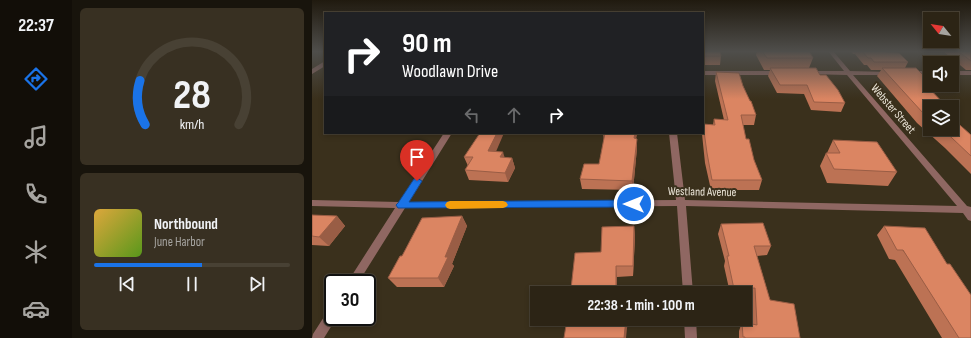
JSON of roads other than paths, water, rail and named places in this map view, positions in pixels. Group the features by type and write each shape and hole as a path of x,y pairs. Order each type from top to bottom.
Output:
{"street":[{"name":"Webster Street","path":"843,67 969,212"},
{"path":"313,71 324,70"},
{"path":"704,73 784,73"},
{"path":"800,73 893,73"},
{"path":"908,73 923,73"},
{"path":"959,73 971,73"},
{"path":"358,274 447,134"},
{"path":"673,134 681,203 687,286"},
{"name":"Westland Avenue","path":"312,203 401,205 681,203 969,212"},
{"path":"317,338 325,326"},
{"path":"690,326 691,338"}]}
